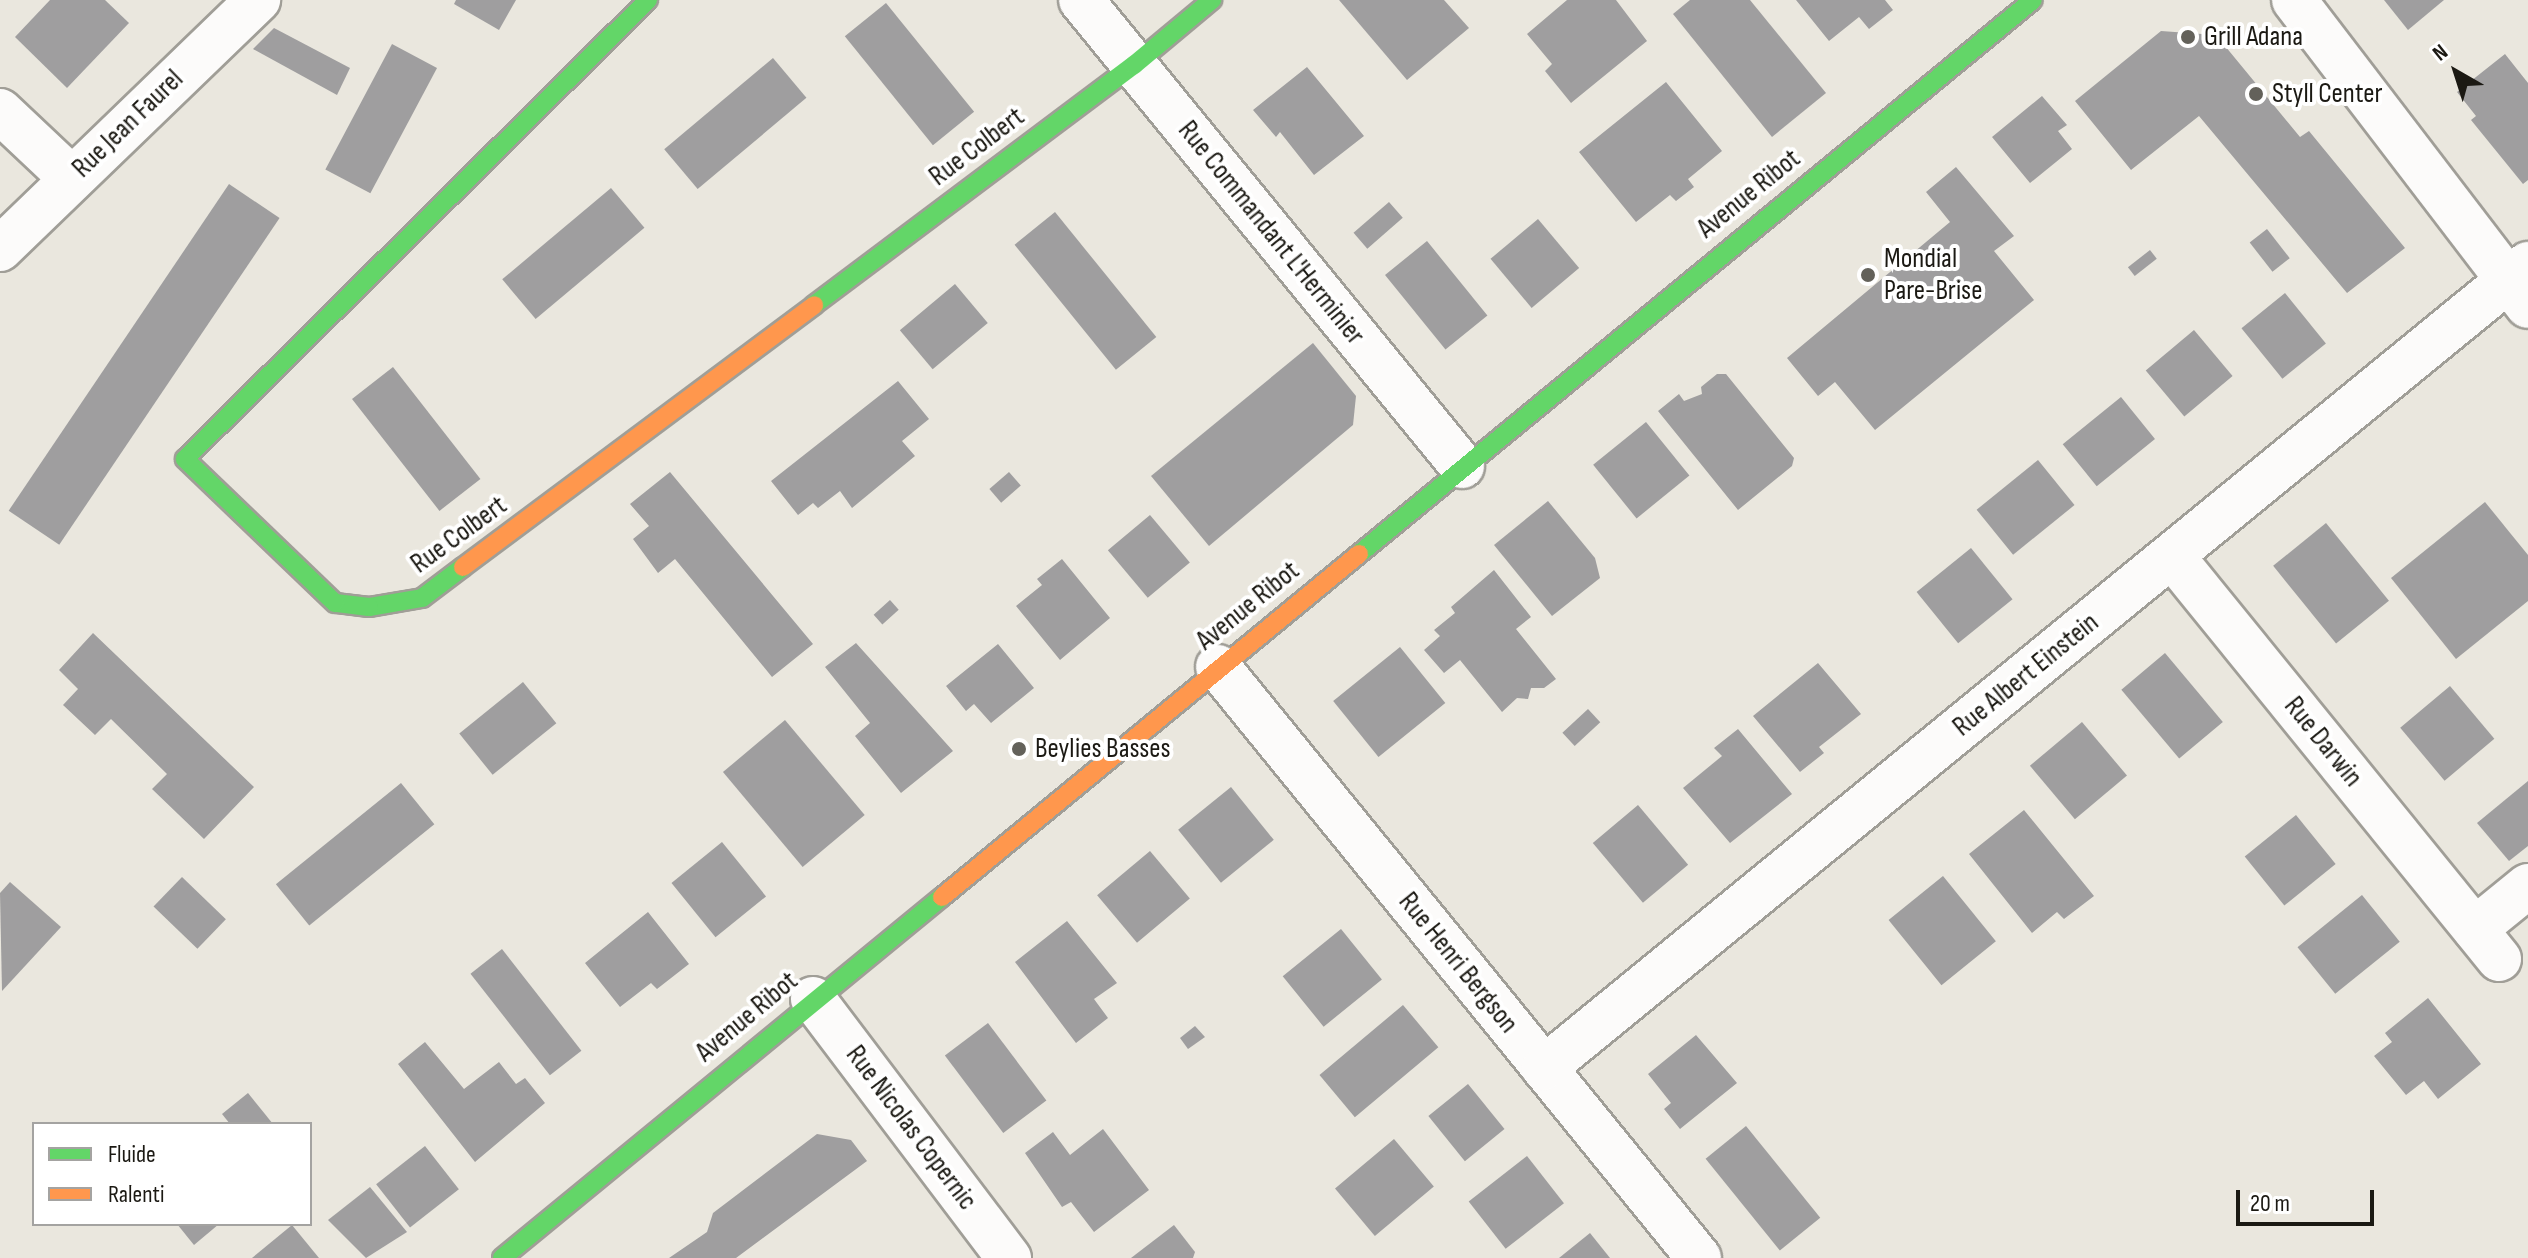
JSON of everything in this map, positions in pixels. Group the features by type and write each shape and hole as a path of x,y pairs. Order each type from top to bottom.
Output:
{"main road":[{"name":"Rue Colbert","path":"648,0 185,459 335,603 369,607 422,598 1134,65 1212,0"},
{"name":"Avenue Ribot","path":"502,1258 813,999 2033,0"}],"street":[{"name":"Rue Jean Faurel","path":"0,249 258,0"},
{"name":"Rue Commandant L'Herminier","path":"1081,0 1462,466"},
{"path":"2294,0 2521,284"},
{"path":"0,111 71,178"},
{"name":"Rue Albert Einstein","path":"1544,1068 2172,556 2521,284"},
{"name":"Rue Darwin","path":"2172,556 2487,944 2528,886"},
{"name":"Rue Henri Bergson","path":"1218,667 1699,1258"},
{"name":"Rue Nicolas Copernic","path":"813,999 1009,1258"}],"building":[{"path":"50,0 105,0 129,23 67,88 15,37"},
{"path":"456,0 516,0 499,30 454,4"},
{"path":"1339,0 1444,0 1469,28 1407,80"},
{"path":"1567,0 1616,0 1647,41 1571,103 1545,71 1552,64 1527,34"},
{"path":"1690,0 1750,0 1826,93 1772,137 1673,14"},
{"path":"1796,0 1885,0 1893,10 1869,29 1859,17 1829,41"},
{"path":"2384,0 2444,0 2408,30"},
{"path":"886,3 974,112 933,145 845,36"},
{"path":"274,28 350,68 337,95 253,49"},
{"path":"2161,31 2216,35 2300,137 2309,131 2405,248 2347,293 2199,116 2131,170 2075,101"},
{"path":"392,44 437,68 370,193 325,169"},
{"path":"2505,54 2528,83 2528,180 2523,184 2471,120 2476,116 2457,92"},
{"path":"773,58 806,98 698,189 664,149"},
{"path":"1307,67 1364,136 1314,175 1280,132 1276,137 1253,110"},
{"path":"1666,82 1722,151 1688,179 1694,187 1676,201 1670,195 1636,222 1579,152"},
{"path":"2042,96 2067,125 2058,131 2072,149 2030,183 1992,137"},
{"path":"1956,167 2014,236 1994,251 2034,300 1875,430 1835,382 1818,396 1787,358 1950,222 1926,192"},
{"path":"229,184 280,218 59,545 9,511"},
{"path":"611,188 644,228 536,319 502,279"},
{"path":"1389,202 1403,218 1367,249 1354,233"},
{"path":"1055,212 1156,337 1116,370 1015,245"},
{"path":"1538,219 1579,268 1532,308 1491,259"},
{"path":"2267,229 2290,258 2272,272 2250,243"},
{"path":"1427,241 1487,316 1445,350 1385,275"},
{"path":"2150,250 2157,259 2135,276 2128,267"},
{"path":"955,284 988,323 933,369 900,330"},
{"path":"2285,293 2326,344 2282,379 2241,328"},
{"path":"2194,330 2233,376 2184,416 2146,370"},
{"path":"1313,343 1356,396 1353,425 1209,546 1151,476"},
{"path":"393,367 480,479 439,511 352,399"},
{"path":"1717,374 1726,374 1794,458 1792,466 1738,510 1658,411 1679,394 1684,401 1702,394 1701,387"},
{"path":"898,381 929,419 902,441 915,456 852,508 840,491 818,508 813,503 798,515 771,481"},
{"path":"2121,397 2155,439 2097,486 2063,444"},
{"path":"1646,422 1689,476 1637,518 1593,465"},
{"path":"2038,460 2075,505 2013,555 1977,510"},
{"path":"670,472 813,644 772,677 675,559 658,573 633,539 649,526 630,504"},
{"path":"1009,472 1021,486 1001,503 989,489"},
{"path":"1548,501 1595,558 1600,578 1552,616 1494,545"},
{"path":"2485,502 2528,555 2528,601 2456,659 2391,578"},
{"path":"1150,515 1190,562 1148,598 1108,550"},
{"path":"2326,523 2389,601 2336,644 2273,566"},
{"path":"1971,548 2013,599 1958,643 1917,592"},
{"path":"1062,559 1110,618 1060,660 1016,606 1042,585 1037,579"},
{"path":"1494,570 1531,617 1516,629 1556,679 1544,688 1531,688 1528,699 1517,698 1502,712 1460,660 1444,673 1424,650 1440,636 1434,630 1455,613 1451,607"},
{"path":"890,600 899,610 882,624 874,615"},
{"path":"93,633 254,787 204,839 152,789 167,774 111,719 95,735 63,705 78,689 59,670"},
{"path":"856,643 953,751 901,793 855,736 870,723 825,667"},
{"path":"998,644 1034,688 991,723 974,704 966,711 946,686"},
{"path":"1400,647 1445,703 1378,757 1333,701"},
{"path":"2165,653 2223,722 2179,759 2121,690"},
{"path":"1818,663 1861,714 1819,747 1824,753 1800,772 1753,716"},
{"path":"523,682 556,723 493,775 459,734"},
{"path":"2450,686 2494,739 2445,781 2400,728"},
{"path":"1588,709 1600,722 1575,746 1562,733"},
{"path":"785,720 865,815 803,867 723,772"},
{"path":"2082,722 2127,776 2075,819 2030,766"},
{"path":"1738,729 1792,794 1730,843 1683,788 1722,756 1714,748"},
{"path":"2528,781 2528,846 2509,861 2477,823"},
{"path":"401,783 434,824 309,926 276,884"},
{"path":"1231,787 1274,840 1221,883 1178,830"},
{"path":"1638,805 1688,865 1643,903 1593,843"},
{"path":"2024,810 2094,896 2064,919 2057,912 2032,933 1969,854"},
{"path":"2296,815 2336,864 2284,905 2245,857"},
{"path":"722,842 766,896 716,937 671,883"},
{"path":"1150,851 1190,898 1137,943 1097,895"},
{"path":"1943,876 1996,941 1941,985 1889,920"},
{"path":"182,877 226,919 197,949 154,906"},
{"path":"10,882 61,927 2,991 0,893"},
{"path":"2362,895 2400,942 2335,994 2297,947"},
{"path":"648,912 689,964 657,989 651,983 620,1007 585,963"},
{"path":"1067,921 1117,983 1094,999 1108,1018 1076,1043 1015,962"},
{"path":"1341,929 1382,980 1324,1027 1283,976"},
{"path":"502,949 581,1051 550,1075 470,974"},
{"path":"2428,998 2481,1064 2438,1099 2424,1081 2406,1095 2374,1056 2392,1042 2385,1033"},
{"path":"1403,1005 1438,1047 1355,1117 1320,1075"},
{"path":"988,1023 1046,1100 1003,1133 945,1055"},
{"path":"1195,1026 1205,1037 1188,1049 1180,1038"},
{"path":"1696,1035 1737,1083 1680,1129 1664,1109 1671,1103 1648,1074"},
{"path":"425,1042 464,1089 499,1062 516,1084 525,1078 545,1103 475,1162 398,1064"},
{"path":"1468,1084 1505,1129 1465,1161 1428,1116"},
{"path":"248,1093 271,1122 228,1122 222,1114"},
{"path":"1746,1126 1820,1218 1780,1250 1706,1159"},
{"path":"1103,1129 1149,1190 1094,1232 1071,1202 1062,1207 1025,1153 1053,1132 1070,1155"},
{"path":"817,1134 851,1140 867,1161 736,1258 669,1258 707,1232 713,1213"},
{"path":"1394,1139 1434,1186 1375,1236 1335,1188"},
{"path":"425,1146 459,1189 410,1228 376,1184"},
{"path":"1527,1156 1564,1203 1506,1249 1469,1202"},
{"path":"370,1187 407,1232 366,1258 328,1220"},
{"path":"1174,1225 1195,1252 1193,1258 1131,1258"},
{"path":"179,1226 217,1226 194,1245"},
{"path":"293,1226 319,1258 252,1258"},
{"path":"1590,1233 1610,1258 1559,1258"}],"traffic: fast":[{"path":"463,567 422,598 369,607 335,603 185,459 648,0"},
{"path":"814,305 1134,65 1212,0"},
{"path":"1359,554 2033,0"},
{"path":"502,1258 942,897"}],"traffic: slow":[{"path":"463,567 814,305"},
{"path":"942,897 1359,554"}],"place":[{"name":"Grill Adana","path":"2188,37"},
{"name":"Styll Center","path":"2256,94"},
{"name":"Mondial Pare-Brise","path":"1868,275"},
{"name":"Beylies Basses","path":"1019,749"}]}
